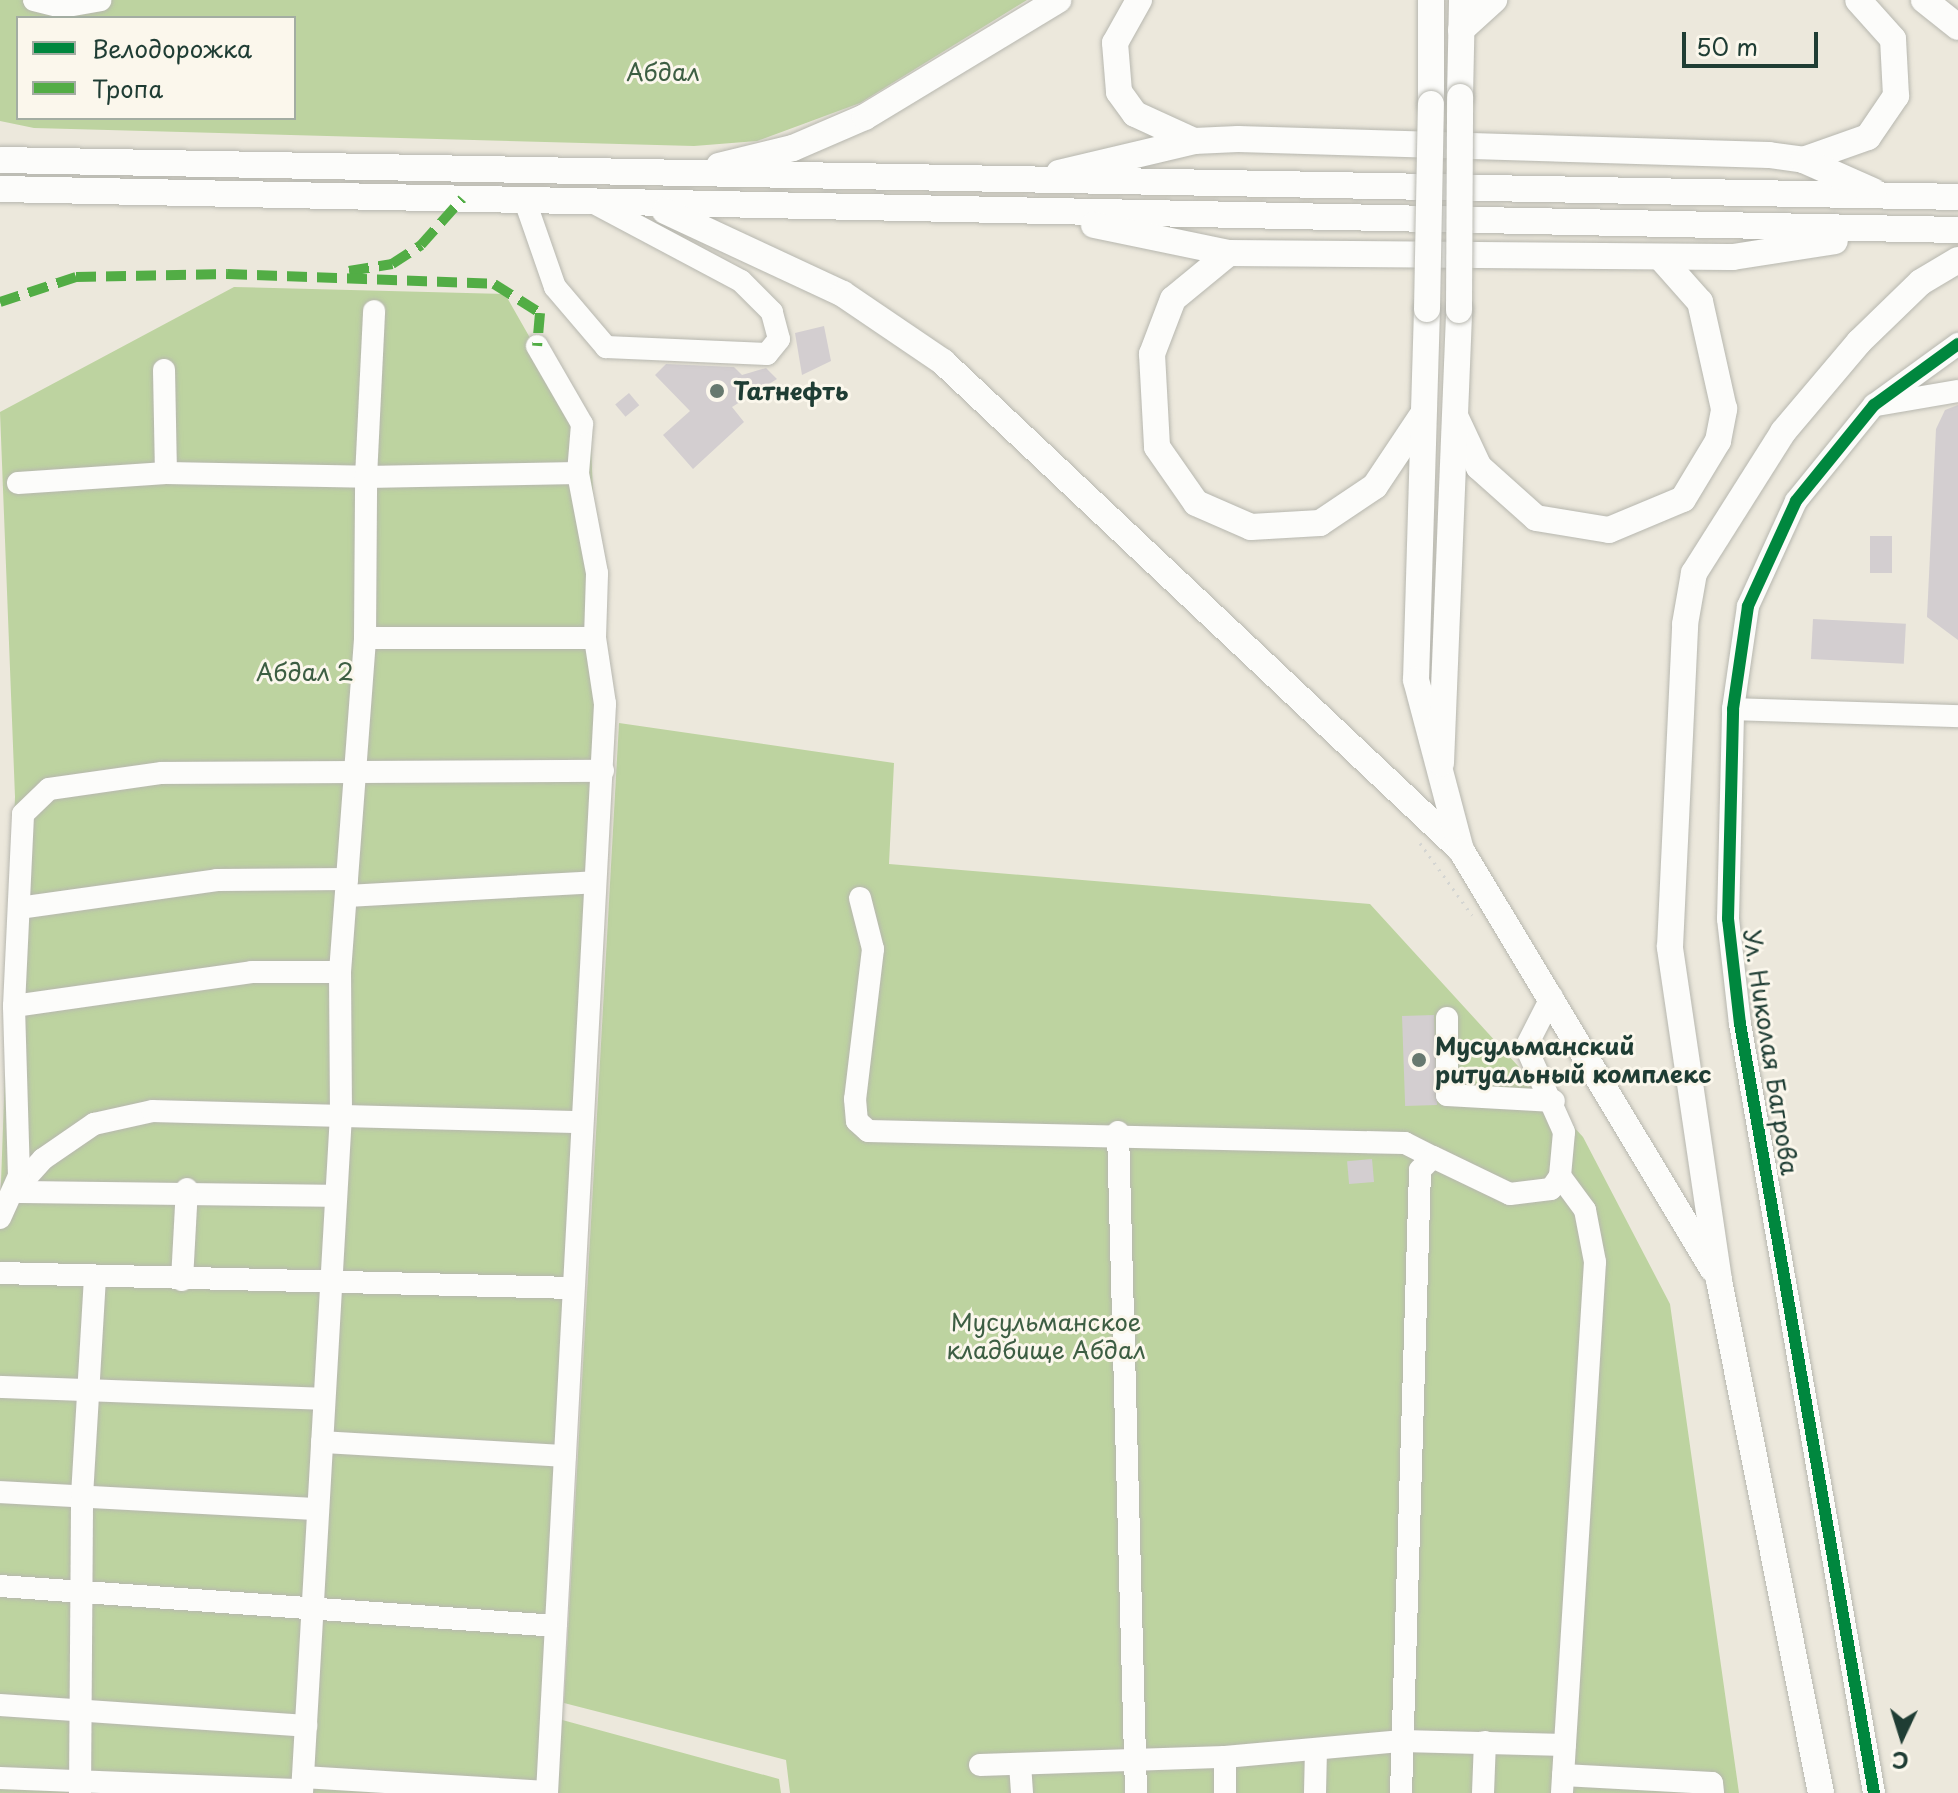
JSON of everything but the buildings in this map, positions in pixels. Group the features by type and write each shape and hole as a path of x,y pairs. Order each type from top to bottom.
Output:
{"main road":[{"path":"681,175 793,148 865,117 1058,0"},
{"path":"1139,0 1115,43 1119,92 1135,114 1194,141"},
{"path":"1412,0 1431,11 1427,309 1416,680 1461,850"},
{"path":"1441,766 1459,310 1462,0"},
{"path":"1461,30 1494,0"},
{"path":"1022,181 1194,141 1803,160 1868,137 1896,96 1893,39 1858,0"},
{"path":"1924,0 1958,27"},
{"path":"0,160 1958,197"},
{"path":"1803,160 1883,196"},
{"path":"0,189 655,206 1958,230"},
{"path":"655,206 843,294 943,362 1461,850 1552,996 1719,1280"},
{"path":"1048,214 1229,253 1733,257 1902,230"},
{"path":"1229,253 1173,299 1152,354 1157,447 1196,503 1251,527 1320,523 1375,486 1423,414"},
{"path":"1456,418 1479,467 1536,518 1609,530 1683,499 1718,441 1720,370 1700,302 1661,258"},
{"path":"1821,1793 1719,1280 1668,918 1688,597 1712,539 1783,432 1859,342 1921,282 1958,260"}],"street":[{"path":"34,0 62,7 100,0"},
{"path":"525,201 555,287 606,347 767,354 779,339 772,312 741,281 596,204"},
{"path":"302,1787 322,1442 327,1283 341,1114 340,972 365,638 366,477 374,311"},
{"name":"Ул. Николая Багрова","path":"1874,1793 1740,1024 1728,919 1733,709 1748,606 1796,501 1874,405 1958,344"},
{"path":"0,1778 80,1787 547,1792 571,1288 605,704 595,638 597,573 578,473 582,424 537,346"},
{"path":"164,370 166,473"},
{"path":"1874,405 1958,391"},
{"path":"18,483 166,473 366,477 578,473"},
{"path":"365,638 595,638"},
{"path":"1733,709 1958,716"},
{"path":"13,1192 14,1006 23,814 49,789 162,773 603,771"},
{"path":"19,908 217,880 347,887 595,882"},
{"path":"860,898 873,949 857,1050 857,1121 868,1131 1405,1143 1526,1196 1551,1189 1560,1176 1564,1132 1554,1101 1526,1047 1552,996"},
{"path":"14,1006 252,972 340,972"},
{"path":"1447,1018 1447,1095 1554,1101"},
{"path":"0,1218 13,1192 43,1159 94,1124 153,1111 582,1122"},
{"path":"1118,1135 1136,1793"},
{"path":"1401,1793 1420,1170 1433,1157"},
{"path":"1560,1176 1585,1210 1595,1262 1563,1784 1712,1783 1713,1793"},
{"path":"13,1192 187,1189 336,1196"},
{"path":"182,1280 187,1189"},
{"path":"0,1273 571,1288"},
{"path":"80,1787 87,1592 82,1496 95,1277"},
{"path":"0,1387 324,1399"},
{"path":"322,1442 565,1456"},
{"path":"0,1492 318,1509"},
{"path":"0,1586 556,1626"},
{"path":"0,1705 306,1726"},
{"path":"980,1765 1225,1757 1402,1741 1565,1745"},
{"path":"1483,1793 1485,1742"},
{"path":"1315,1793 1316,1750"},
{"path":"1225,1757 1225,1793"},
{"path":"1020,1764 1022,1793"}],"path":[{"path":"1409,830 1481,927"}],"green space":[{"name":"Абдал","path":"0,0 1027,0 860,103 757,141 694,146 34,128 0,121"},
{"name":"Абдал 2","path":"234,287 505,294 591,445 602,703 555,1718 779,1779 781,1793 0,1793 0,1210 15,797 0,412"},
{"name":"Мусульманское кладбище Абдал","path":"619,723 894,763 889,864 1370,904 1583,1137 1670,1304 1739,1793 790,1793 786,1760 564,1703"}],"marked path":[{"path":"349,271 392,264 421,245 462,199"},
{"path":"0,302 76,277 227,274 494,284 540,313 537,346"}],"cycle path":[{"path":"1874,1793 1740,1024 1728,919 1733,709 1748,606 1796,501 1874,405 1958,344"}],"place":[{"name":"Татнефть","path":"717,391"},
{"name":"Мусульманский ритуальный комплекс","path":"1419,1060"}]}
